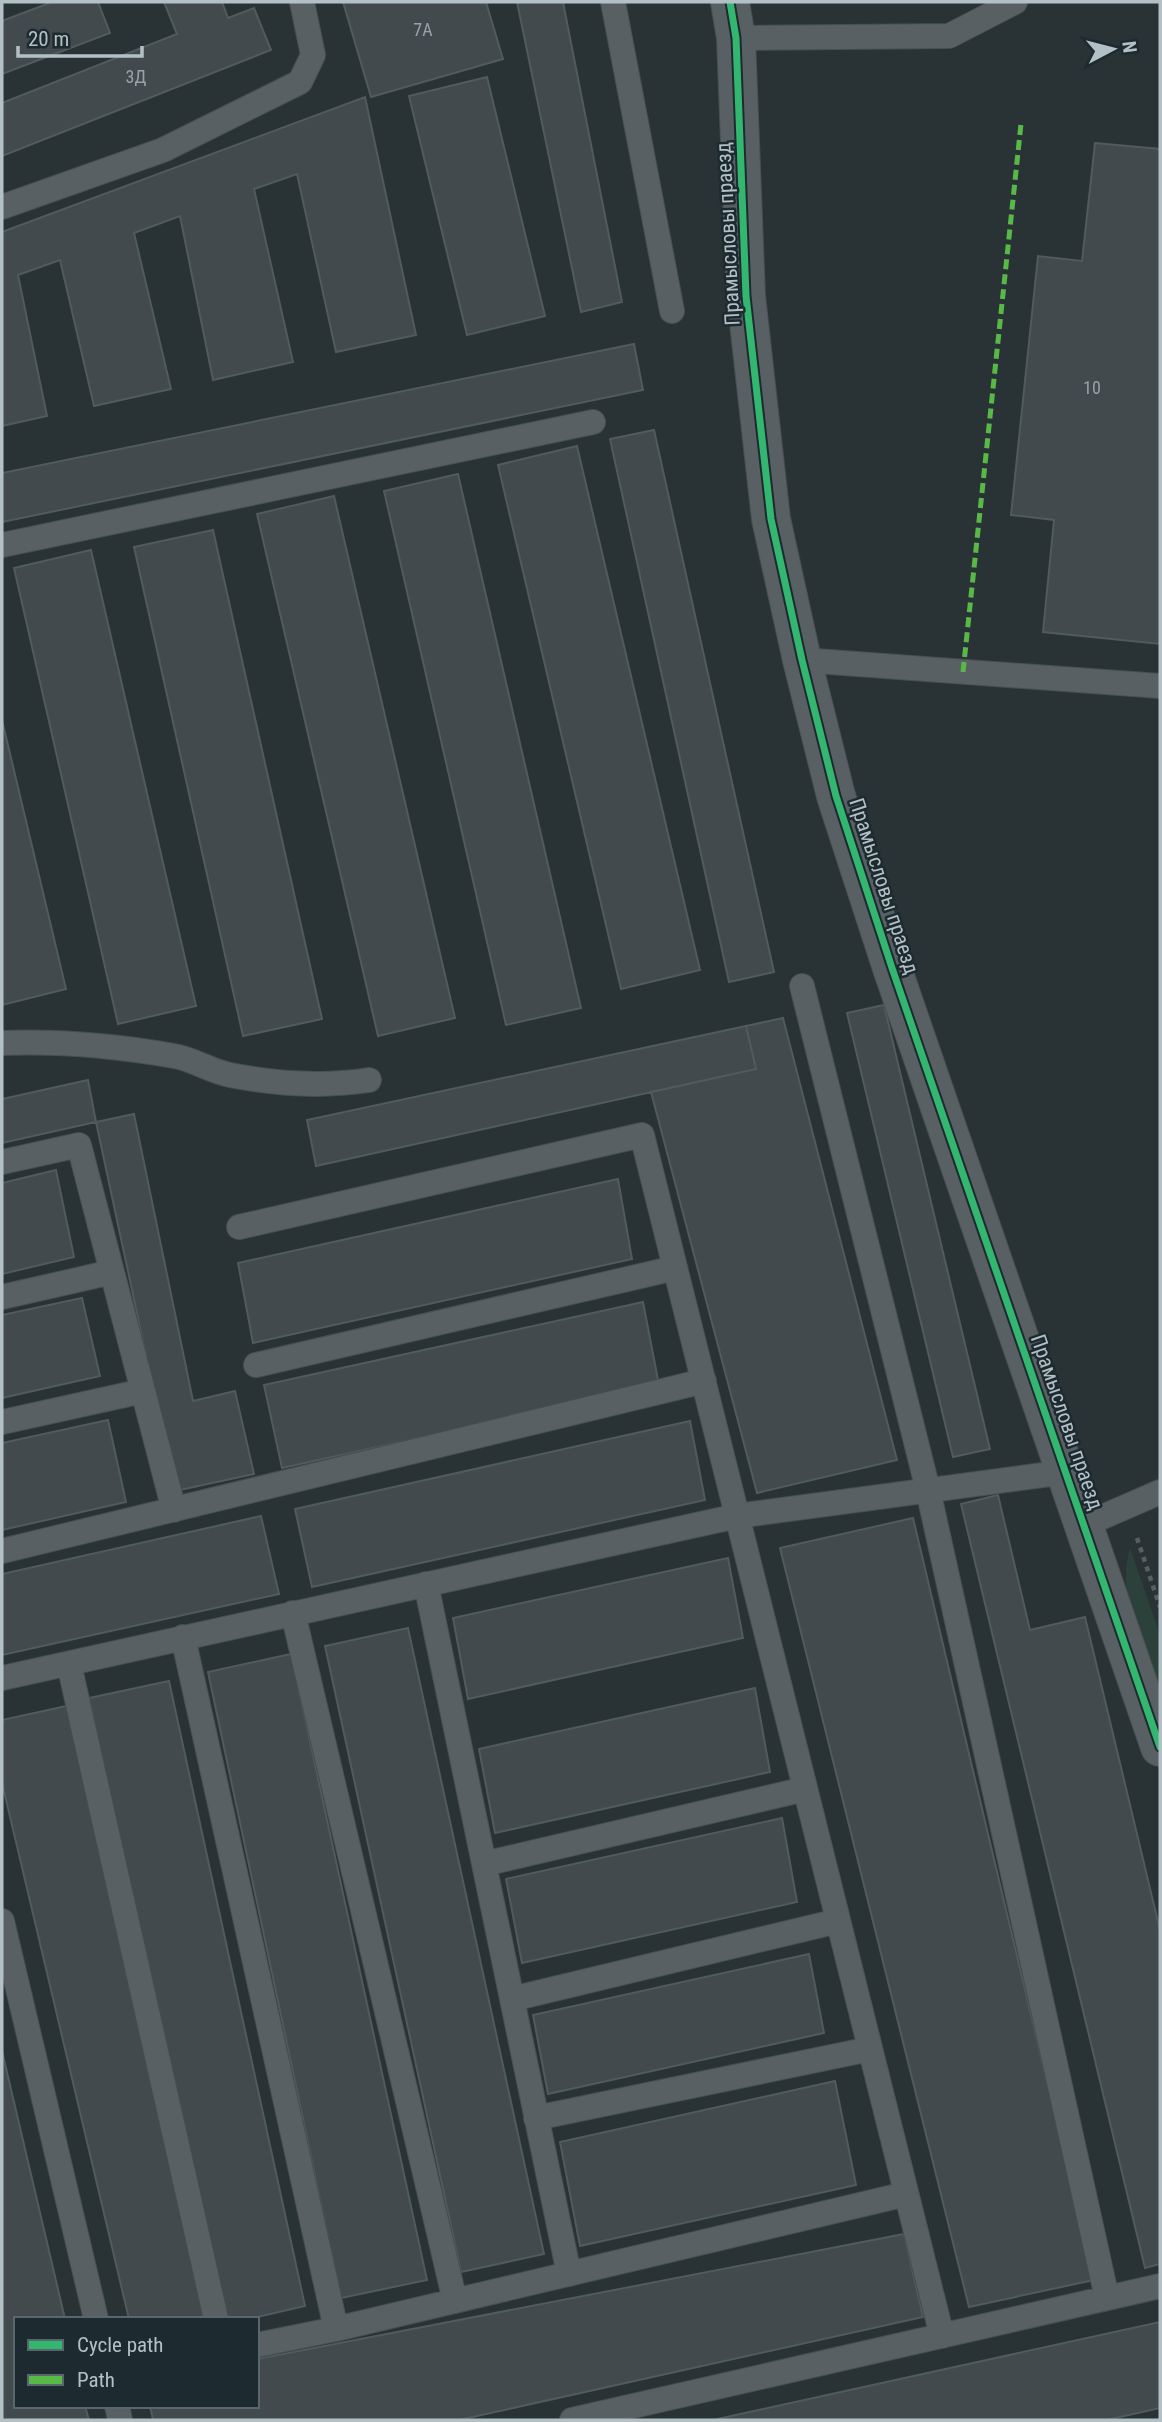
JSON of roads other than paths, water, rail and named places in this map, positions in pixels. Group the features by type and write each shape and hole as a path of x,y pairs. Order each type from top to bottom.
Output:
{"street":[{"name":"Прамысловы праезд","path":"733,20 747,309 771,519 802,660 836,796 1160,1747"}],"lane":[{"path":"2,207 163,150 300,82 313,55 302,2"},
{"path":"613,2 672,311"},
{"path":"733,20 949,36 1015,2"},
{"path":"2,545 593,422"},
{"path":"802,660 1160,686"},
{"path":"802,986 928,1490 1107,2298"},
{"path":"2,1043 90,1045 177,1056 228,1075 309,1085 369,1080"},
{"path":"239,1227 642,1135 942,2336"},
{"path":"2,1162 79,1145 174,1510"},
{"path":"256,1366 675,1268"},
{"path":"2,1297 112,1272"},
{"path":"2,1552 704,1381"},
{"path":"2,1422 143,1391"},
{"path":"2,1678 737,1516 1065,1472"},
{"path":"1084,1525 1160,1492"},
{"path":"426,1584 569,2274"},
{"path":"293,1613 455,2301"},
{"path":"183,1637 336,2329"},
{"path":"69,1664 216,2317"},
{"path":"484,1864 805,1789"},
{"path":"2,1921 96,2317"},
{"path":"512,1999 838,1922"},
{"path":"536,2118 870,2049"},
{"path":"259,2345 336,2329 906,2194"},
{"path":"572,2420 1160,2286"}]}
